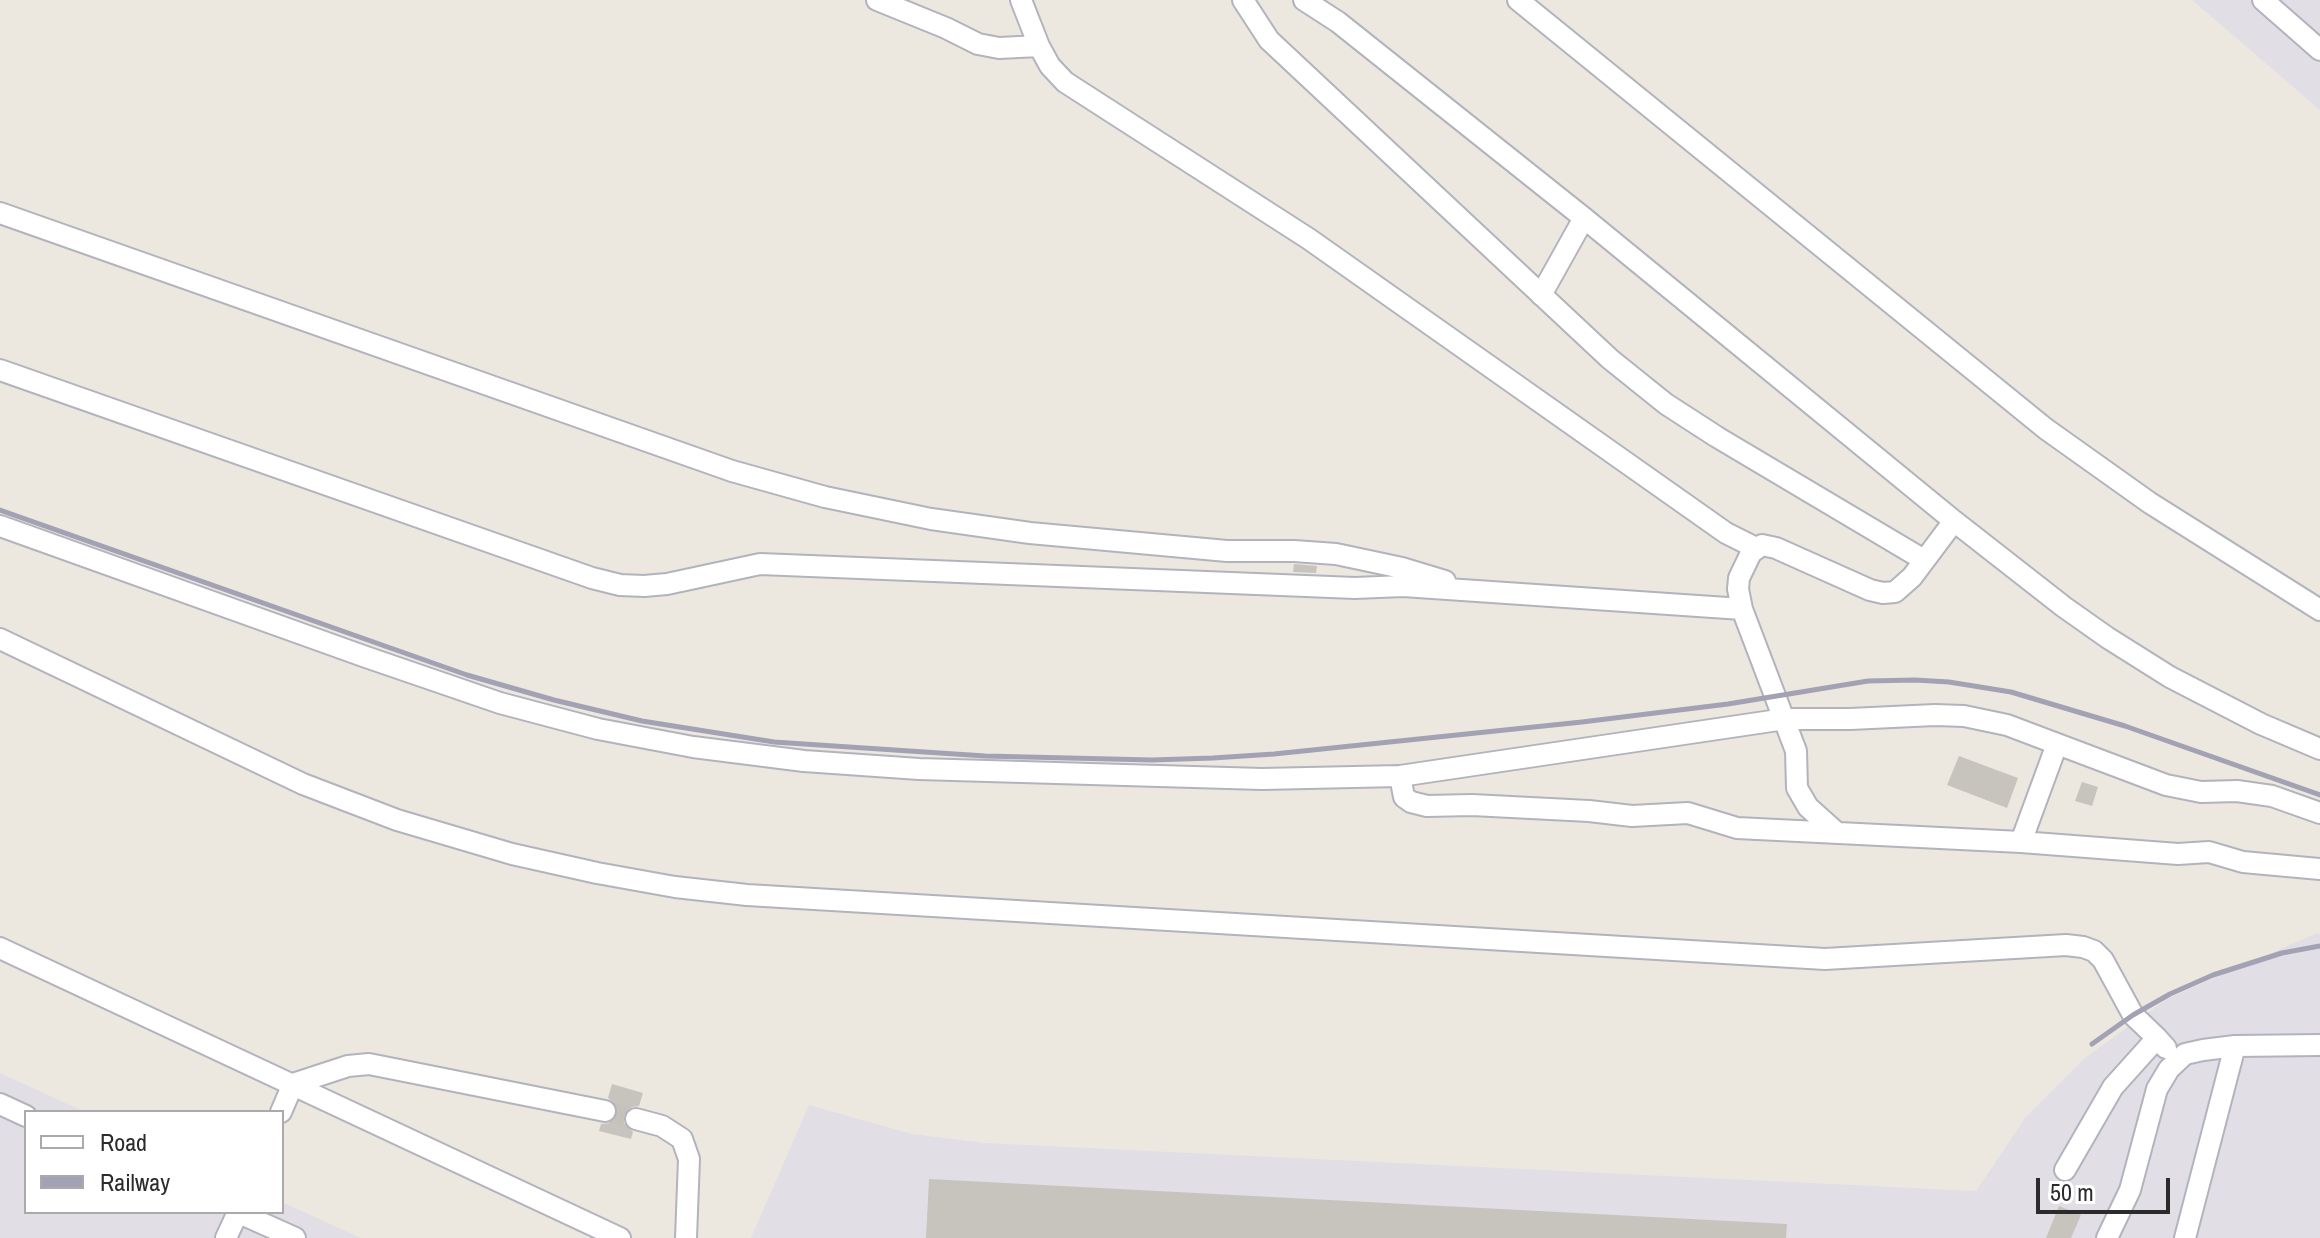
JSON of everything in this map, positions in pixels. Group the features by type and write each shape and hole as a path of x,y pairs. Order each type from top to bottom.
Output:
{"street":[{"path":"877,0 978,44 999,48 1039,46"},
{"path":"1021,0 1039,46 1050,66 1065,82 1309,239 1726,533 1756,548"},
{"path":"1243,0 1269,40 1610,359 1666,404 1717,437 1924,560"},
{"path":"1304,0 1338,22 1584,218 1954,521 2064,607 2170,677 2261,724 2320,749"},
{"path":"1518,0 2046,429 2150,503 2320,610"},
{"path":"2263,0 2320,50"},
{"path":"0,213 732,471 825,497 931,519 1030,533 1227,551 1336,554 1402,568 1480,591"},
{"path":"1541,295 1584,218"},
{"path":"0,370 592,578 620,585 667,584 760,564 1355,588 1403,586 1742,609"},
{"path":"1837,833 1801,798 1795,775 1796,751 1742,609 1739,578 1747,559 1762,545 1776,548 1870,590 1895,592 1954,521"},
{"path":"0,526 500,703 598,729 693,747 804,761 919,769 1262,779 1400,776 1785,719 1935,715 1964,716 2007,725 2166,785 2201,792 2237,791 2272,796 2320,813"},
{"path":"0,639 303,784 412,824 512,854 675,887 747,895 1825,959 2066,945 2094,951 2103,960 2133,1015 2167,1049 2185,1054 2235,1046 2320,1045"},
{"path":"2021,842 2057,744"},
{"path":"1400,776 1404,797 1427,806 1472,805 1632,816 1688,813 1737,828 2021,842 2178,854 2209,852 2243,862 2320,869"},
{"path":"0,948 620,1238"},
{"path":"2065,1170 2113,1087 2157,1038"},
{"path":"2185,1238 2235,1046"},
{"path":"2107,1238 2130,1190 2157,1089 2169,1069 2185,1054"},
{"path":"282,1110 293,1084 348,1066 369,1064 605,1111"},
{"path":"0,1104 24,1115"},
{"path":"636,1119 662,1126 682,1139 689,1159 686,1238"},
{"path":"226,1238 237,1214"},
{"path":"242,1214 295,1238"}],"shaded area":[{"path":"2192,0 2320,0 2320,110"},
{"path":"2320,934 2320,1238 751,1238 809,1105 912,1134 985,1143 1976,1191 2025,1118 2086,1057 2167,999"},
{"path":"0,1073 81,1110 24,1110 24,1214 284,1214 284,1203 361,1238 0,1238"}],"building":[{"path":"1294,564 1317,566 1316,573 1293,572"},
{"path":"1959,756 2018,778 2007,808 1947,785"},
{"path":"2082,782 2098,787 2092,806 2075,801"},
{"path":"612,1084 643,1093 639,1106 632,1107 624,1115 624,1123 633,1132 631,1139 599,1131 601,1124 610,1123 618,1114 617,1106 608,1098"},
{"path":"929,1179 1787,1224 1786,1238 926,1238"},
{"path":"2059,1206 2081,1215 2071,1238 2046,1238"}],"tunnel":[{"path":"605,1111 636,1119"}],"railway":[{"path":"0,510 467,675 642,721 774,742 985,756 1152,760 1213,758 1582,722 1728,704 1868,681 1915,680 2011,692 2125,726 2320,795"},
{"path":"2092,1044 2133,1015 2213,975 2282,953 2320,946"}]}
